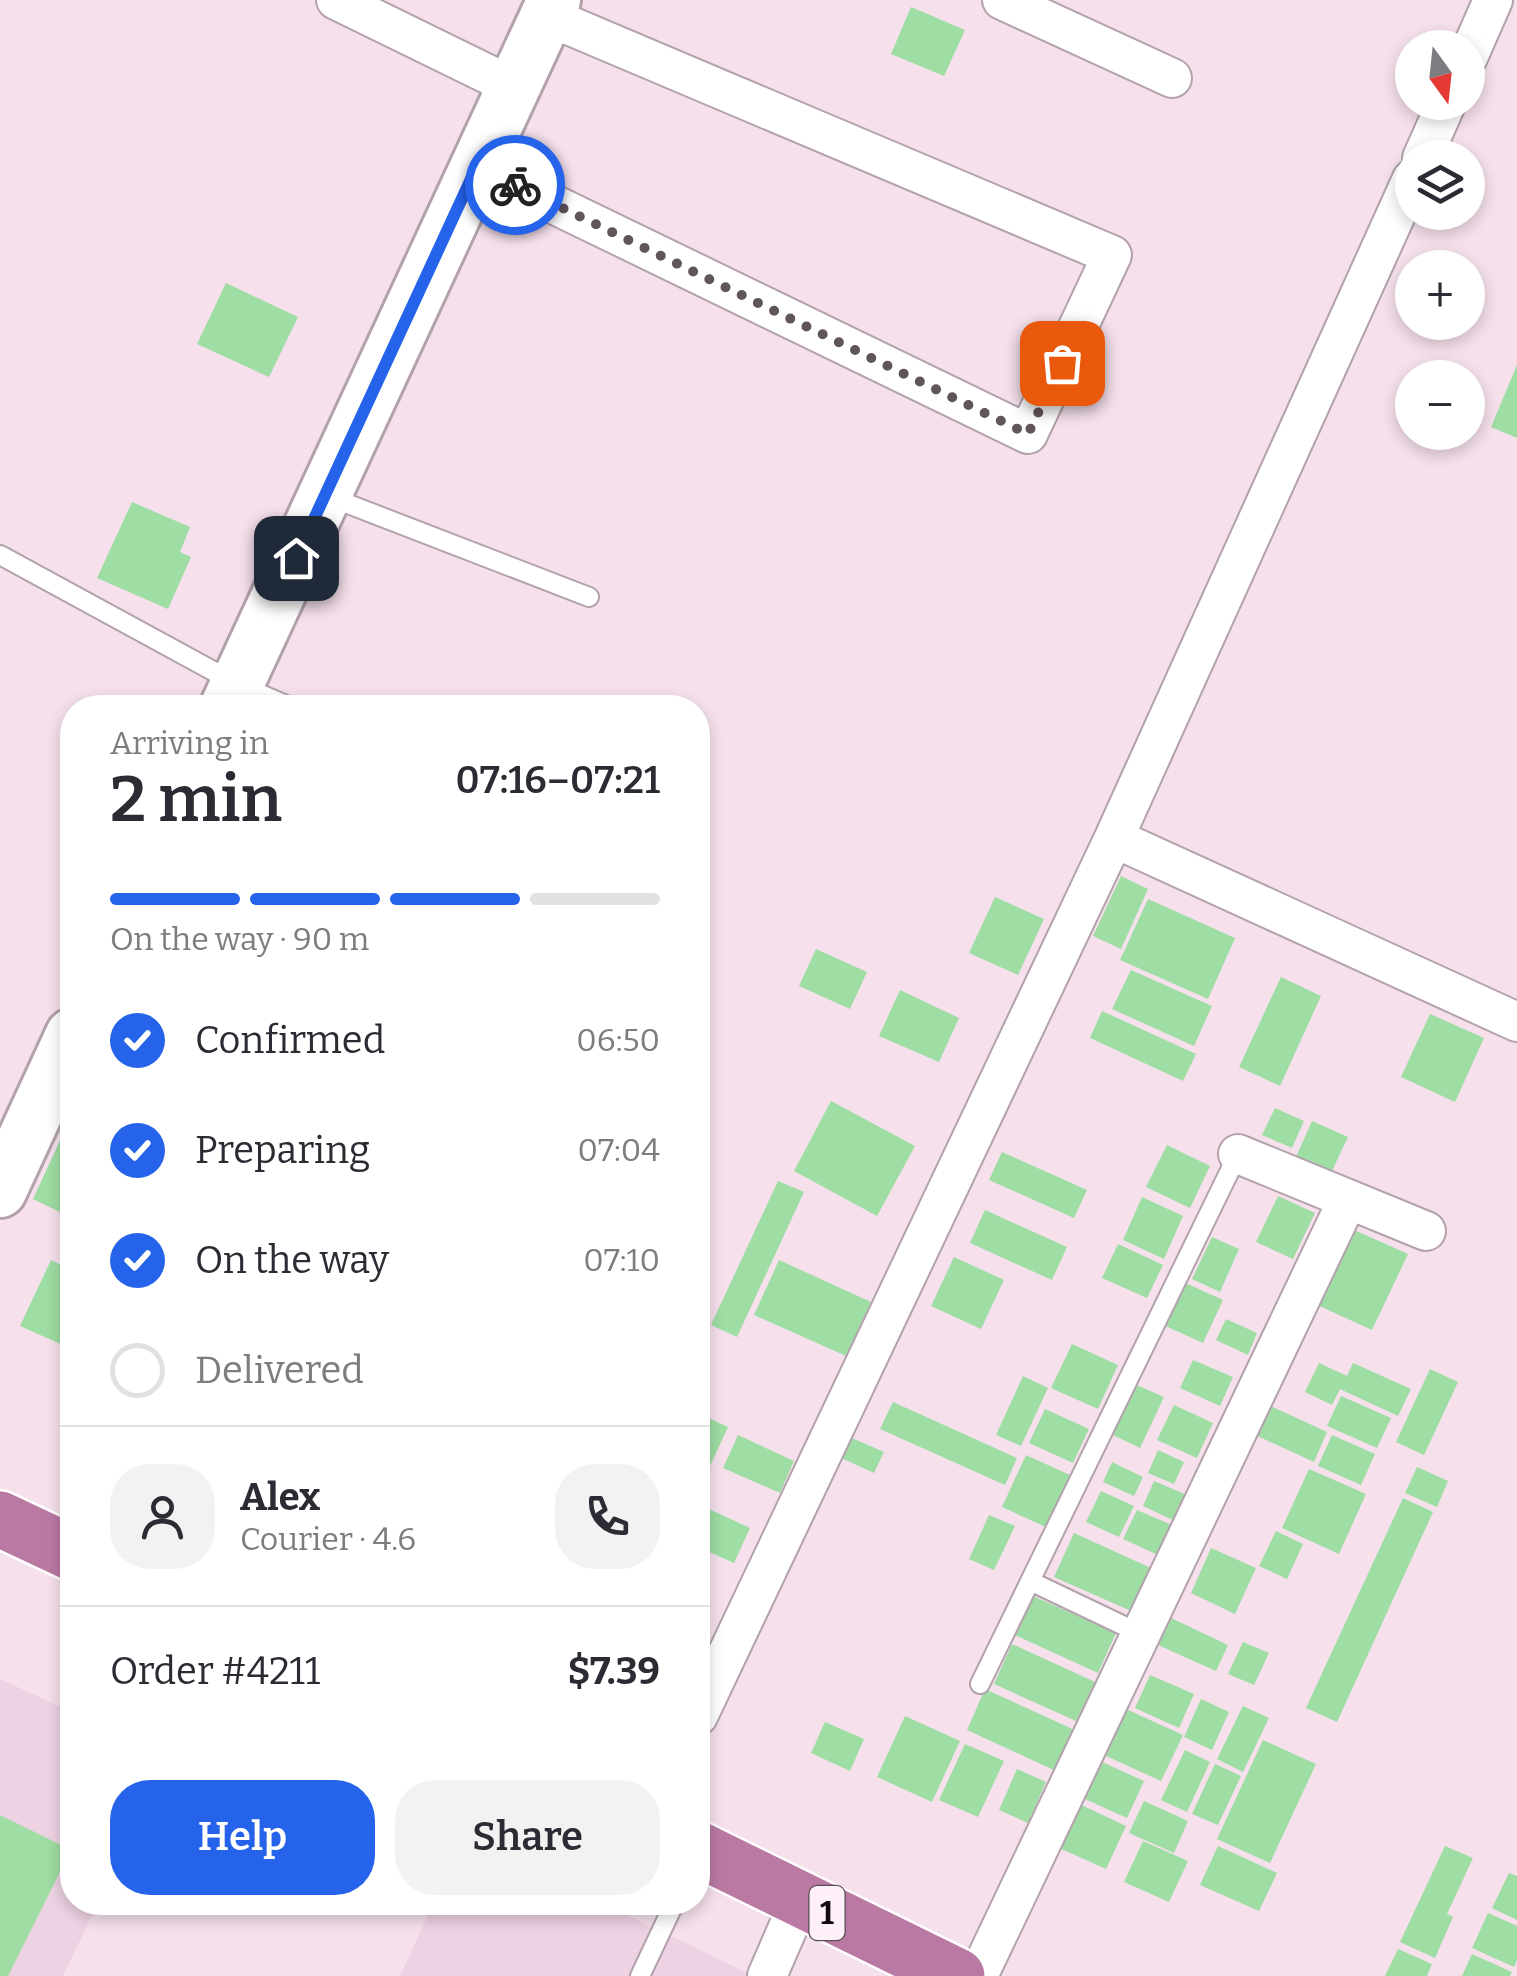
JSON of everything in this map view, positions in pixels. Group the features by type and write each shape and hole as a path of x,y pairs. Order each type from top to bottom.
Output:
{"highway":[{"path":"0,1519 60,1547"},
{"name":"1","path":"710,1857 957,1976"}],"main road":[{"path":"232,695 550,8"},
{"path":"0,1191 53,1094 60,1073"}],"street":[{"path":"336,0 514,88"},
{"path":"1002,0 1172,78"},
{"path":"1480,30 1493,0"},
{"path":"477,166 1028,434 1112,256 550,8"},
{"path":"710,1691 1114,838 1395,217"},
{"path":"1114,838 1517,1022"},
{"path":"1238,1154 1426,1231"},
{"path":"978,1976 1348,1199"},
{"path":"767,1976 800,1900"}],"lane":[{"path":"325,495 589,597"},
{"path":"0,556 230,695"},
{"path":"980,1684 1238,1154"},
{"path":"1030,1581 1141,1634"},
{"path":"640,1976 669,1915"}],"shaded area":[{"path":"0,1679 60,1706 60,1915 92,1915 63,1976 0,1976"},
{"path":"428,1915 627,1915 754,1976 400,1976"}],"building":[{"path":"911,7 965,30 944,76 891,54"},
{"path":"226,283 298,317 269,377 197,344"},
{"path":"1517,365 1517,438 1491,427"},
{"path":"132,502 190,527 180,552 191,557 168,609 97,578"},
{"path":"1121,876 1148,889 1121,949 1093,936"},
{"path":"995,897 1044,919 1018,975 969,953"},
{"path":"1148,899 1235,938 1208,999 1120,960"},
{"path":"816,949 867,972 850,1009 799,986"},
{"path":"1131,970 1212,1006 1194,1046 1112,1009"},
{"path":"1281,977 1321,996 1280,1086 1239,1067"},
{"path":"900,990 959,1018 939,1062 879,1036"},
{"path":"1102,1011 1196,1054 1183,1081 1090,1038"},
{"path":"1430,1014 1484,1038 1455,1102 1401,1077"},
{"path":"831,1101 915,1146 877,1216 794,1171"},
{"path":"1275,1108 1304,1121 1292,1148 1262,1135"},
{"path":"1312,1121 1348,1137 1331,1173 1296,1157"},
{"path":"60,1140 60,1212 33,1199"},
{"path":"1167,1145 1210,1166 1190,1208 1146,1187"},
{"path":"1002,1152 1087,1190 1074,1218 989,1180"},
{"path":"778,1181 804,1192 737,1337 711,1325"},
{"path":"1278,1196 1315,1213 1293,1259 1256,1242"},
{"path":"1142,1197 1183,1216 1164,1259 1123,1240"},
{"path":"985,1210 1067,1247 1052,1280 970,1243"},
{"path":"1350,1228 1408,1254 1372,1330 1315,1304"},
{"path":"1212,1237 1239,1249 1220,1292 1192,1279"},
{"path":"1118,1244 1163,1265 1147,1298 1102,1278"},
{"path":"954,1257 1004,1280 981,1329 931,1306"},
{"path":"51,1260 60,1264 60,1344 20,1326"},
{"path":"779,1260 871,1302 846,1356 754,1315"},
{"path":"1181,1281 1223,1300 1203,1343 1161,1324"},
{"path":"1226,1319 1257,1333 1248,1355 1216,1340"},
{"path":"1072,1344 1118,1365 1098,1409 1051,1388"},
{"path":"1193,1360 1233,1377 1220,1406 1180,1388"},
{"path":"1319,1363 1347,1376 1353,1363 1411,1389 1398,1416 1340,1389 1332,1405 1305,1392"},
{"path":"1430,1369 1458,1382 1424,1455 1396,1442"},
{"path":"1023,1376 1048,1388 1021,1446 996,1435"},
{"path":"1132,1383 1164,1397 1140,1448 1109,1433"},
{"path":"1341,1396 1391,1418 1377,1448 1327,1426"},
{"path":"893,1402 1017,1458 1005,1485 880,1429"},
{"path":"1266,1404 1327,1432 1314,1462 1253,1434"},
{"path":"1174,1405 1213,1423 1197,1458 1157,1440"},
{"path":"1045,1409 1089,1429 1073,1463 1029,1443"},
{"path":"710,1419 728,1427 710,1466"},
{"path":"738,1435 794,1461 780,1493 723,1468"},
{"path":"845,1435 884,1452 874,1473 835,1455"},
{"path":"1332,1435 1375,1454 1361,1485 1318,1466"},
{"path":"1158,1450 1184,1462 1174,1484 1148,1473"},
{"path":"1026,1455 1072,1476 1048,1528 1002,1507"},
{"path":"1112,1462 1143,1477 1134,1496 1103,1482"},
{"path":"1417,1467 1448,1481 1437,1507 1405,1493"},
{"path":"1309,1469 1366,1494 1339,1554 1282,1528"},
{"path":"1154,1481 1189,1496 1177,1522 1143,1506"},
{"path":"1101,1491 1134,1506 1119,1537 1086,1522"},
{"path":"1403,1498 1433,1512 1337,1722 1306,1708"},
{"path":"710,1510 750,1528 734,1563 710,1552"},
{"path":"1137,1510 1172,1525 1158,1555 1123,1539"},
{"path":"989,1515 1015,1526 994,1570 969,1559"},
{"path":"1276,1531 1303,1544 1287,1579 1259,1566"},
{"path":"1074,1533 1151,1568 1131,1611 1054,1577"},
{"path":"1211,1548 1256,1568 1235,1614 1191,1593"},
{"path":"1033,1596 1116,1633 1098,1673 1015,1635"},
{"path":"1171,1618 1228,1645 1216,1671 1158,1645"},
{"path":"1243,1642 1269,1653 1254,1685 1228,1674"},
{"path":"1012,1644 1095,1682 1076,1721 994,1684"},
{"path":"1150,1675 1194,1694 1179,1728 1135,1708"},
{"path":"985,1689 1077,1731 1058,1772 967,1730"},
{"path":"1201,1699 1229,1712 1212,1750 1184,1737"},
{"path":"1243,1706 1269,1718 1243,1772 1217,1759"},
{"path":"1126,1709 1183,1735 1161,1781 1104,1755"},
{"path":"905,1716 960,1741 932,1802 877,1777"},
{"path":"825,1722 864,1739 850,1771 811,1753"},
{"path":"1263,1740 1316,1764 1270,1863 1217,1839"},
{"path":"965,1744 1004,1761 978,1817 939,1800"},
{"path":"1185,1750 1210,1762 1187,1812 1161,1800"},
{"path":"1102,1762 1144,1781 1127,1818 1085,1799"},
{"path":"1215,1764 1241,1776 1218,1825 1192,1814"},
{"path":"1017,1769 1046,1782 1028,1823 999,1810"},
{"path":"1144,1801 1188,1821 1174,1853 1129,1833"},
{"path":"1077,1803 1126,1826 1106,1869 1057,1847"},
{"path":"0,1815 60,1845 60,1872 8,1976 0,1976"},
{"path":"1143,1841 1188,1861 1169,1902 1124,1882"},
{"path":"1218,1846 1277,1873 1259,1911 1200,1885"},
{"path":"1445,1846 1473,1858 1447,1914 1453,1917 1435,1958 1400,1942"},
{"path":"1509,1873 1517,1876 1517,1920 1492,1908"},
{"path":"1488,1913 1517,1926 1514,1967 1472,1948"},
{"path":"1398,1949 1432,1964 1427,1976 1385,1976"},
{"path":"1472,1954 1512,1972 1510,1976 1462,1976"}],"way so far":[{"path":"515,185 1028,434 1062,363"}],"route":[{"path":"296,558 477,166 515,185"}]}
